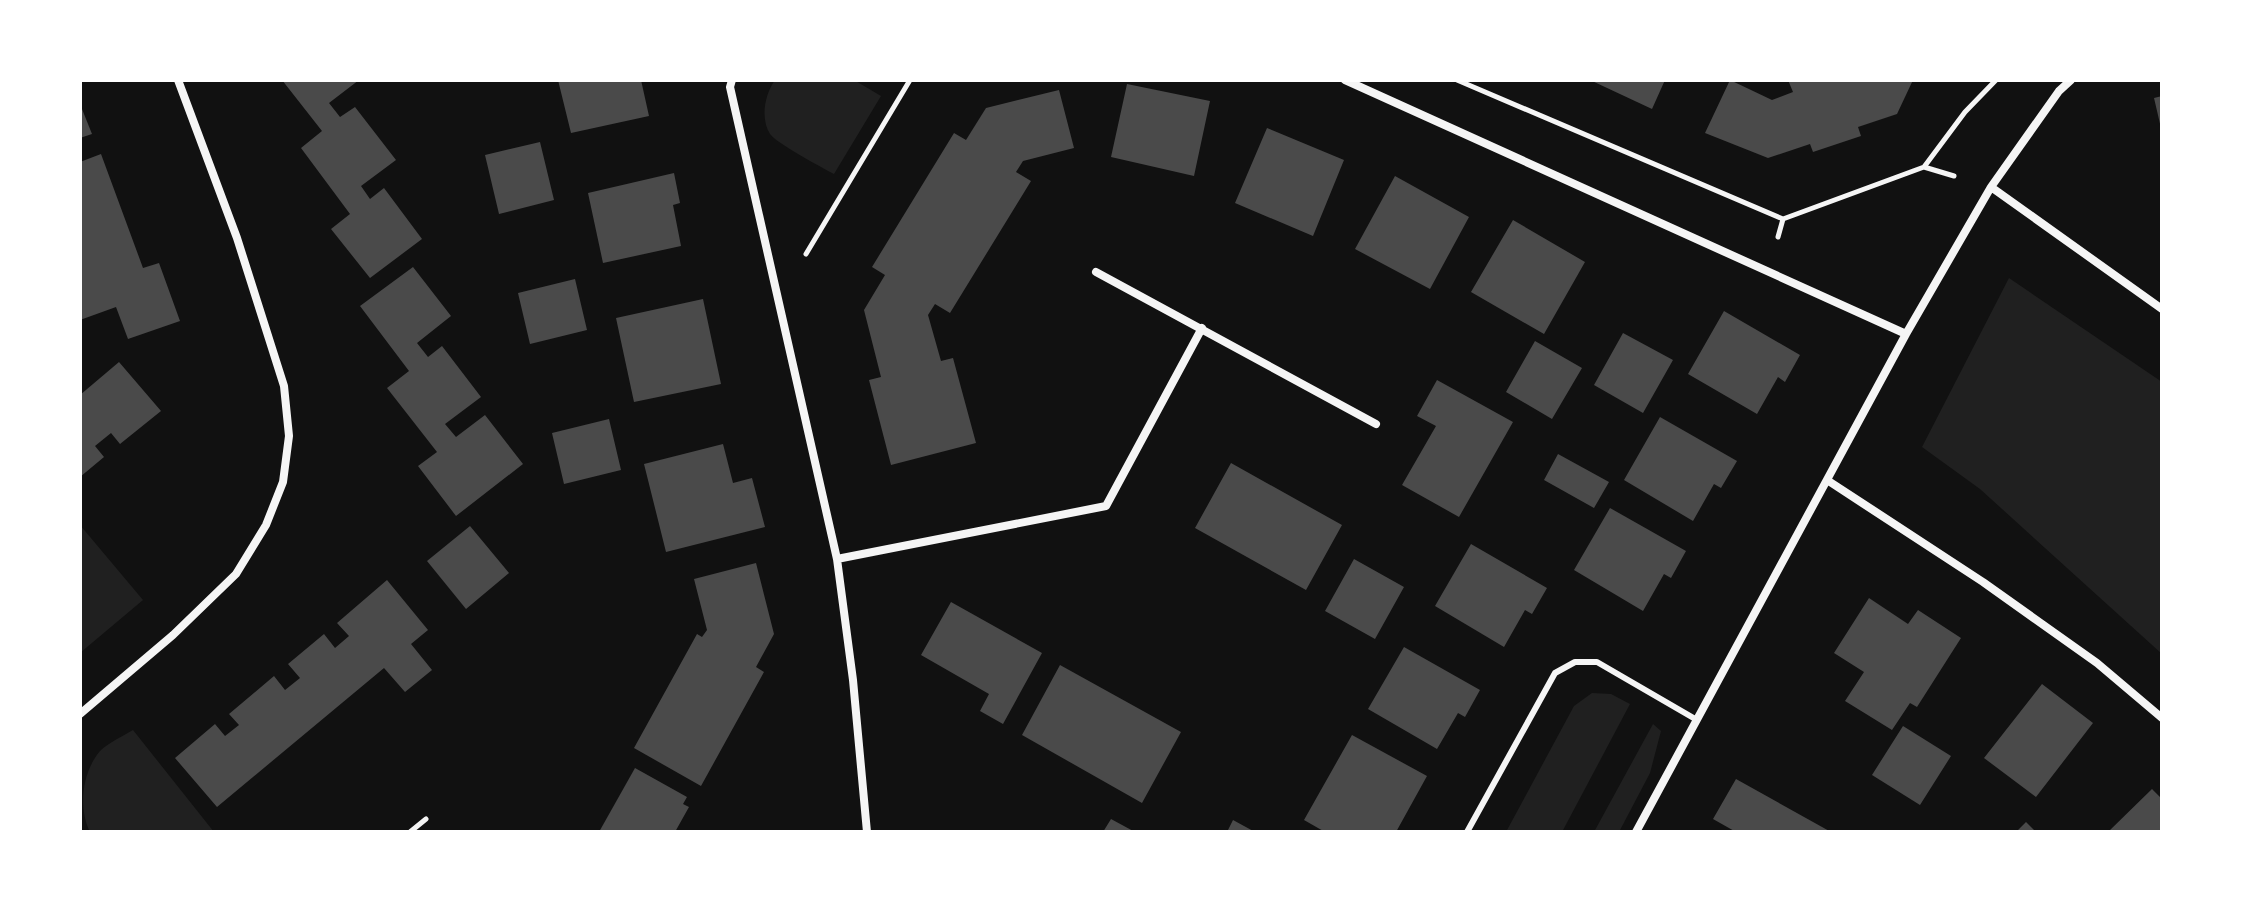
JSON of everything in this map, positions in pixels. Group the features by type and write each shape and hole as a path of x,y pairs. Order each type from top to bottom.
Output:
{"street":[{"path":"80,714 173,635 236,574 266,525 283,482 289,436 284,386 237,238 178,80"},
{"path":"732,80 730,87 837,559 853,680 867,832"},
{"path":"1345,80 1906,334"},
{"path":"1636,832 1906,334 1991,187 2059,91 2071,80"},
{"path":"1991,187 2162,309"},
{"path":"1096,272 1376,424"},
{"path":"837,559 1106,506 1202,328"},
{"path":"1827,480 1983,582 2085,654 2162,718"}],"lane":[{"path":"1467,832 1555,673 1575,662 1597,662 1697,720"}],"path":[{"path":"778,301 910,80"},
{"path":"1457,80 1783,219 1924,167 1965,112 1996,80"},
{"path":"410,832 426,819"}],"shaded area":[{"path":"775,80 854,80 881,96 834,174 789,149 770,134 765,121 765,106"},
{"path":"2009,278 2162,382 2162,654 1980,489 1922,447"},
{"path":"80,525 143,600 80,653"},
{"path":"1592,693 1611,694 1630,704 1562,832 1506,832 1574,706"},
{"path":"1653,724 1661,731 1650,773 1619,832 1594,832"},
{"path":"133,730 214,832 90,832 83,801 89,769 103,748"}],"building":[{"path":"282,80 359,80 329,103 340,117 355,107 396,160 361,186 370,199 384,188 422,239 370,278 331,229 350,214 301,148 322,131"},
{"path":"558,80 641,80 649,116 571,133"},
{"path":"1590,80 1665,80 1652,109"},
{"path":"1730,80 1772,100 1793,92 1788,80 1913,80 1897,114 1858,127 1861,136 1813,152 1810,144 1768,158 1705,133"},
{"path":"1127,84 1210,101 1194,176 1111,157"},
{"path":"1059,90 1074,148 1023,161 1016,172 1031,181 950,313 935,304 928,315 941,361 953,358 976,443 891,465 869,380 881,377 864,310 885,275 872,267 954,133 966,140 986,108"},
{"path":"2162,96 2162,128 2161,128 2154,98"},
{"path":"80,104 92,134 80,138"},
{"path":"1267,128 1344,160 1313,236 1235,203"},
{"path":"540,142 554,200 499,214 485,155"},
{"path":"101,154 143,268 159,263 180,321 128,339 116,307 80,320 80,162"},
{"path":"674,173 680,203 673,205 681,246 603,263 588,193"},
{"path":"1395,176 1469,217 1430,289 1355,249"},
{"path":"1513,220 1585,262 1544,334 1471,292"},
{"path":"413,267 451,316 417,343 428,357 442,346 481,397 445,424 456,437 485,415 523,464 456,516 418,466 437,452 387,388 409,371 360,306"},
{"path":"575,279 587,330 530,344 518,293"},
{"path":"703,299 721,384 634,402 616,318"},
{"path":"1724,311 1800,355 1785,382 1778,377 1757,414 1688,374"},
{"path":"1623,333 1673,360 1643,413 1594,385"},
{"path":"1535,341 1582,368 1552,419 1506,392"},
{"path":"119,362 161,411 120,444 111,433 95,446 104,457 80,477 80,395"},
{"path":"1437,380 1513,422 1459,517 1402,485 1436,426 1417,416"},
{"path":"1660,417 1737,461 1721,488 1714,484 1693,521 1624,480"},
{"path":"609,419 621,470 564,484 552,433"},
{"path":"723,444 733,483 752,478 765,527 666,552 644,464"},
{"path":"1558,454 1609,482 1594,508 1544,480"},
{"path":"1231,463 1342,525 1306,590 1195,528"},
{"path":"1610,508 1686,551 1671,578 1664,574 1643,611 1574,570"},
{"path":"470,526 509,573 466,609 427,561"},
{"path":"1471,544 1547,588 1532,614 1525,610 1504,647 1435,606"},
{"path":"1354,559 1404,587 1375,639 1325,611"},
{"path":"756,563 774,634 756,667 764,672 701,786 634,748 697,634 702,637 707,630 694,579"},
{"path":"387,580 428,630 411,644 432,670 405,692 384,668 217,807 175,758 215,724 225,736 239,725 229,714 274,676 285,690 300,678 288,664 324,634 335,648 349,636 337,623"},
{"path":"1869,598 1908,624 1918,610 1961,638 1917,707 1910,703 1892,730 1845,701 1864,672 1834,653"},
{"path":"951,602 1042,653 1003,724 980,711 989,694 921,655"},
{"path":"1404,647 1480,690 1465,717 1458,713 1437,749 1368,709"},
{"path":"1060,665 1181,732 1142,803 1022,735"},
{"path":"2042,684 2093,723 2036,797 1984,758"},
{"path":"1903,726 1951,756 1920,805 1872,775"},
{"path":"1352,735 1427,776 1396,832 1325,832 1304,820"},
{"path":"635,768 687,797 683,804 689,807 675,832 599,832"},
{"path":"1736,779 1831,832 1736,832 1713,819"},
{"path":"2152,789 2162,799 2162,832 2108,832"},
{"path":"1111,819 1135,832 1103,832"},
{"path":"1233,820 1255,832 1227,832"},
{"path":"2026,822 2036,832 2016,832"}]}
